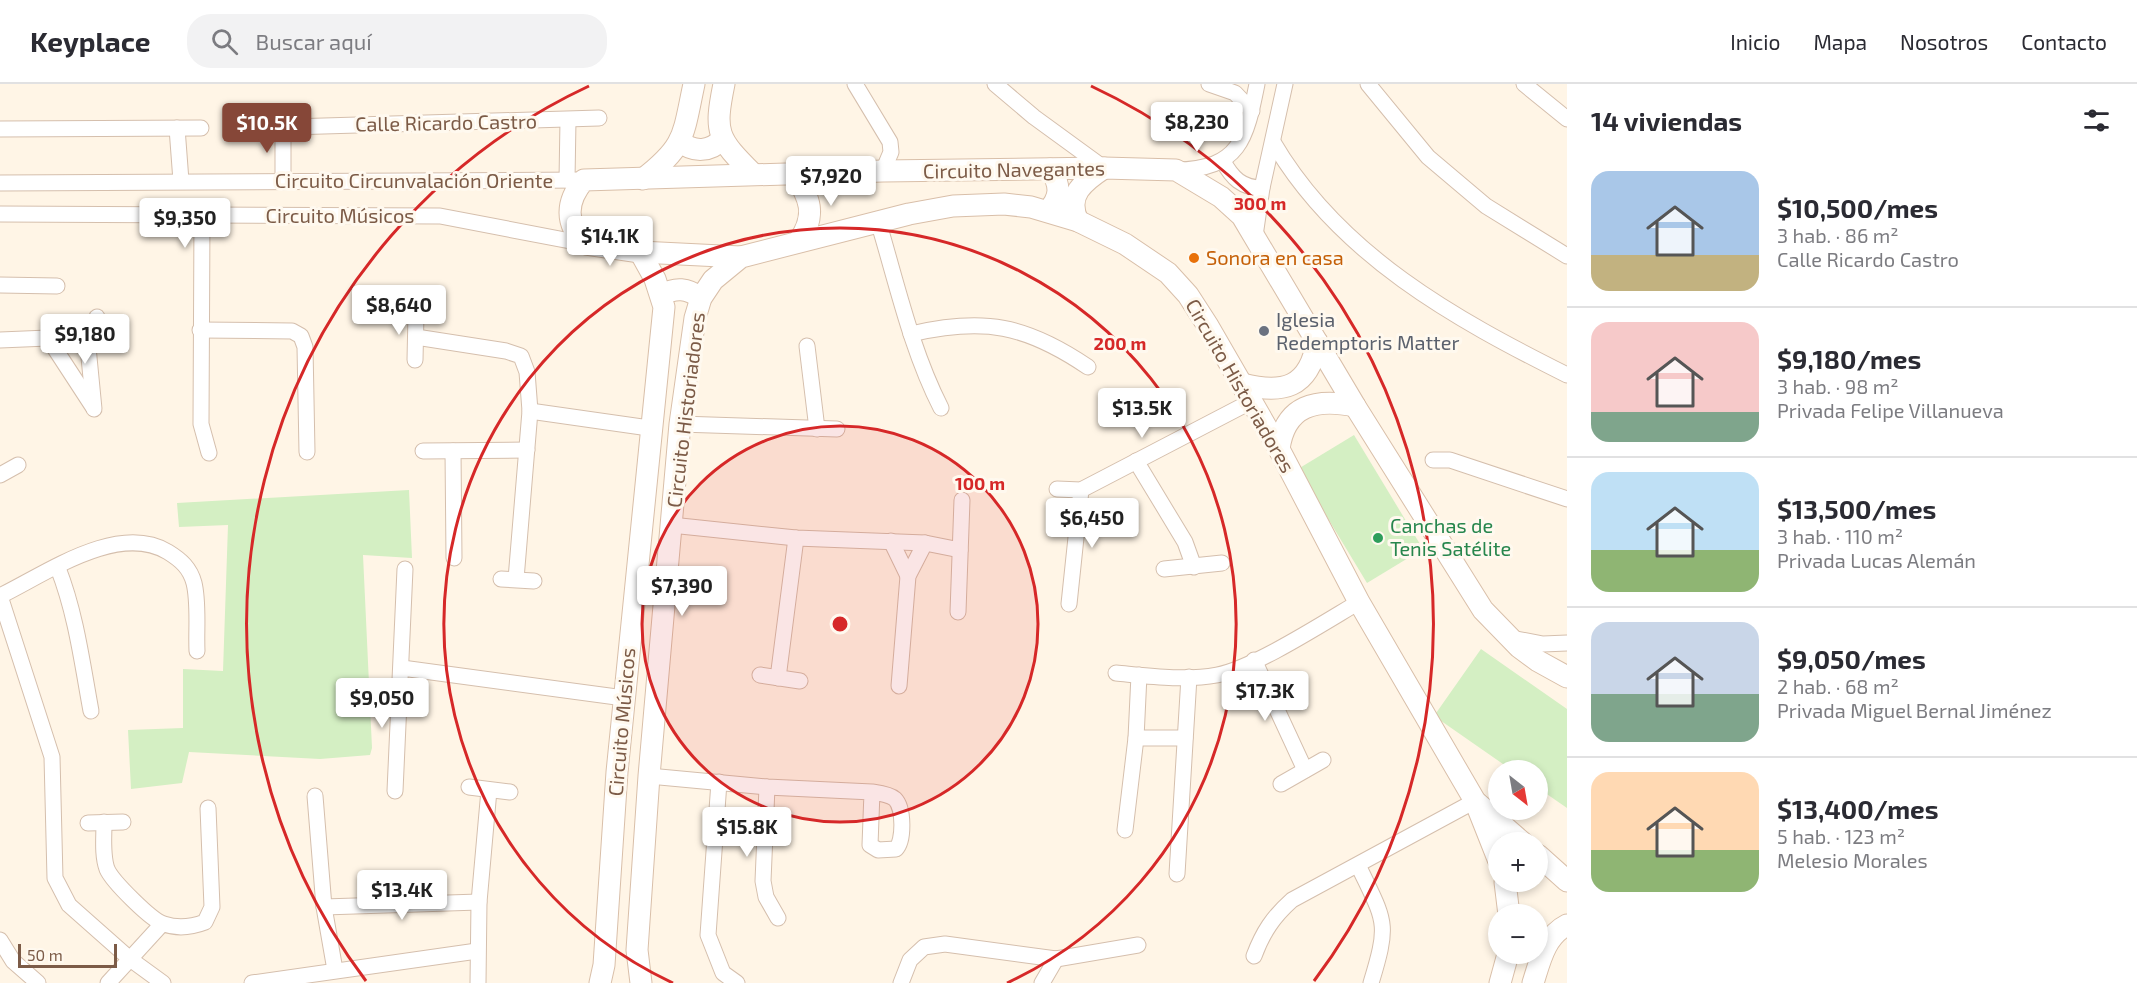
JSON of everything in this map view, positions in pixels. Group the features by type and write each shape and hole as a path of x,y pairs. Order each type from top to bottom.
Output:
{"street":[{"path":"643,179 670,158 680,141 694,84"},
{"path":"724,84 717,119 722,139 753,174"},
{"path":"855,84 890,142 891,152 883,171"},
{"path":"996,84 1034,117 1104,168 1083,183 1076,193 1073,209 1078,221"},
{"path":"1209,84 1235,93 1252,111"},
{"name":"Circuito Navegantes","path":"643,179 883,171 1104,168 1197,170 1222,161 1243,142 1257,84"},
{"path":"1255,236 1262,188 1285,84"},
{"path":"1368,84 1428,157 1486,206 1567,256"},
{"path":"1524,84 1567,119"},
{"name":"Calle Ricardo Castro","path":"256,128 599,118"},
{"path":"568,120 576,180 570,200 569,215 574,231 586,244"},
{"path":"283,127 283,182"},
{"path":"177,128 181,181"},
{"path":"0,129 201,128"},
{"path":"680,141 689,148 701,150 713,147 722,139"},
{"path":"1273,142 1312,196 1369,254 1448,312 1567,375"},
{"path":"1222,161 1237,181 1251,188 1262,188"},
{"path":"1048,211 1058,198 1059,191 1050,169"},
{"path":"1176,170 1232,205 1255,236 1354,406 1483,610 1507,636 1538,662 1567,677"},
{"path":"794,173 811,206 810,223 799,242"},
{"name":"Circuito Circunvalación Oriente","path":"0,183 643,179"},
{"name":"Circuito Historiadores","path":"641,983 637,950 649,776 680,424 694,318 701,298 713,280 741,257 878,221 953,206 1004,204 1048,211 1078,221 1125,244 1168,273 1199,310 1280,449 1359,602 1475,801 1488,834"},
{"name":"Circuito Músicos","path":"0,214 440,216 640,252 741,257"},
{"path":"202,216 201,424 209,453"},
{"path":"878,221 924,373 941,408"},
{"name":"Circuito Músicos","path":"600,983 624,698 662,323 661,295 640,252"},
{"path":"0,285 57,286"},
{"path":"661,295 678,289 693,292 701,298"},
{"path":"415,360 416,314"},
{"path":"48,338 94,410 88,347 97,317"},
{"path":"911,334 957,325 985,325 1022,332 1057,346 1088,367"},
{"path":"200,330 292,331 302,336 305,347 307,452"},
{"path":"416,337 506,351 521,356 527,372 530,411 527,450 508,579 534,581"},
{"path":"0,340 48,338 88,347"},
{"path":"1057,489 1081,490 1136,460 1247,392 1291,386 1307,370 1317,342"},
{"path":"807,346 817,429"},
{"path":"1280,449 1288,423 1305,406 1323,402 1354,406"},
{"path":"530,411 650,428"},
{"path":"680,424 837,429"},
{"path":"423,451 527,450"},
{"path":"453,451 454,558"},
{"path":"1136,460 1185,542 1194,567"},
{"path":"1432,460 1450,460 1567,498"},
{"path":"0,475 18,465"},
{"path":"1069,604 1081,490"},
{"path":"958,612 962,500"},
{"path":"671,525 796,538 925,543 960,550"},
{"path":"778,678 796,538"},
{"path":"163,983 130,959 69,904 55,878 52,757 0,596 90,551 113,543 135,541 155,544 177,557 188,568 194,584 197,651"},
{"path":"891,541 909,576"},
{"path":"899,686 909,576 925,543"},
{"path":"1164,569 1222,563"},
{"path":"58,568 74,616 91,711"},
{"path":"395,791 405,569"},
{"path":"1116,673 1188,677 1218,675 1254,660 1359,602"},
{"path":"1507,636 1543,644 1567,643"},
{"path":"1254,660 1305,770"},
{"path":"402,668 624,698"},
{"path":"760,675 800,681"},
{"path":"1125,830 1136,738 1139,675"},
{"path":"1176,874 1188,677"},
{"path":"1136,738 1185,738"},
{"path":"1281,784 1323,760"},
{"path":"649,776 767,787 872,792"},
{"path":"719,782 708,935 723,974 737,983"},
{"path":"469,787 510,792"},
{"path":"767,787 763,881 766,897 778,918"},
{"path":"478,983 479,902 489,790"},
{"path":"315,796 324,907 335,970"},
{"path":"1254,956 1263,933 1275,915 1292,900 1475,801 1510,832"},
{"path":"104,822 104,855 108,870 117,884 162,924 190,927 205,922 212,908 208,808"},
{"path":"88,822 123,822"},
{"path":"1358,864 1384,925 1383,942 1371,983"},
{"path":"1548,864 1567,881"},
{"path":"324,907 479,902"},
{"path":"108,983 162,924"},
{"path":"1548,937 1567,925"},
{"path":"0,940 13,961 38,983"},
{"path":"901,983 910,960 924,947 945,944 1056,959 1138,945"},
{"path":"252,983 477,951"},
{"path":"1042,983 1056,959"},
{"path":"1500,983 1505,964"},
{"path":"1533,983 1537,964"}],"green space":[{"path":"1354,435 1423,549 1367,583 1298,469"},
{"path":"409,490 412,558 363,555 372,748 370,755 320,759 189,752 182,783 131,789 128,730 183,728 183,669 223,671 228,525 179,527 177,503"},
{"path":"1481,649 1567,709 1567,808 1548,795 1548,760 1497,760 1434,716"}],"place":[{"name":"Sonora en casa","path":"1194,258"},
{"name":"Iglesia Redemptoris Matter","path":"1264,331"},
{"name":"Canchas de Tenis Satélite","path":"1378,538"}]}
